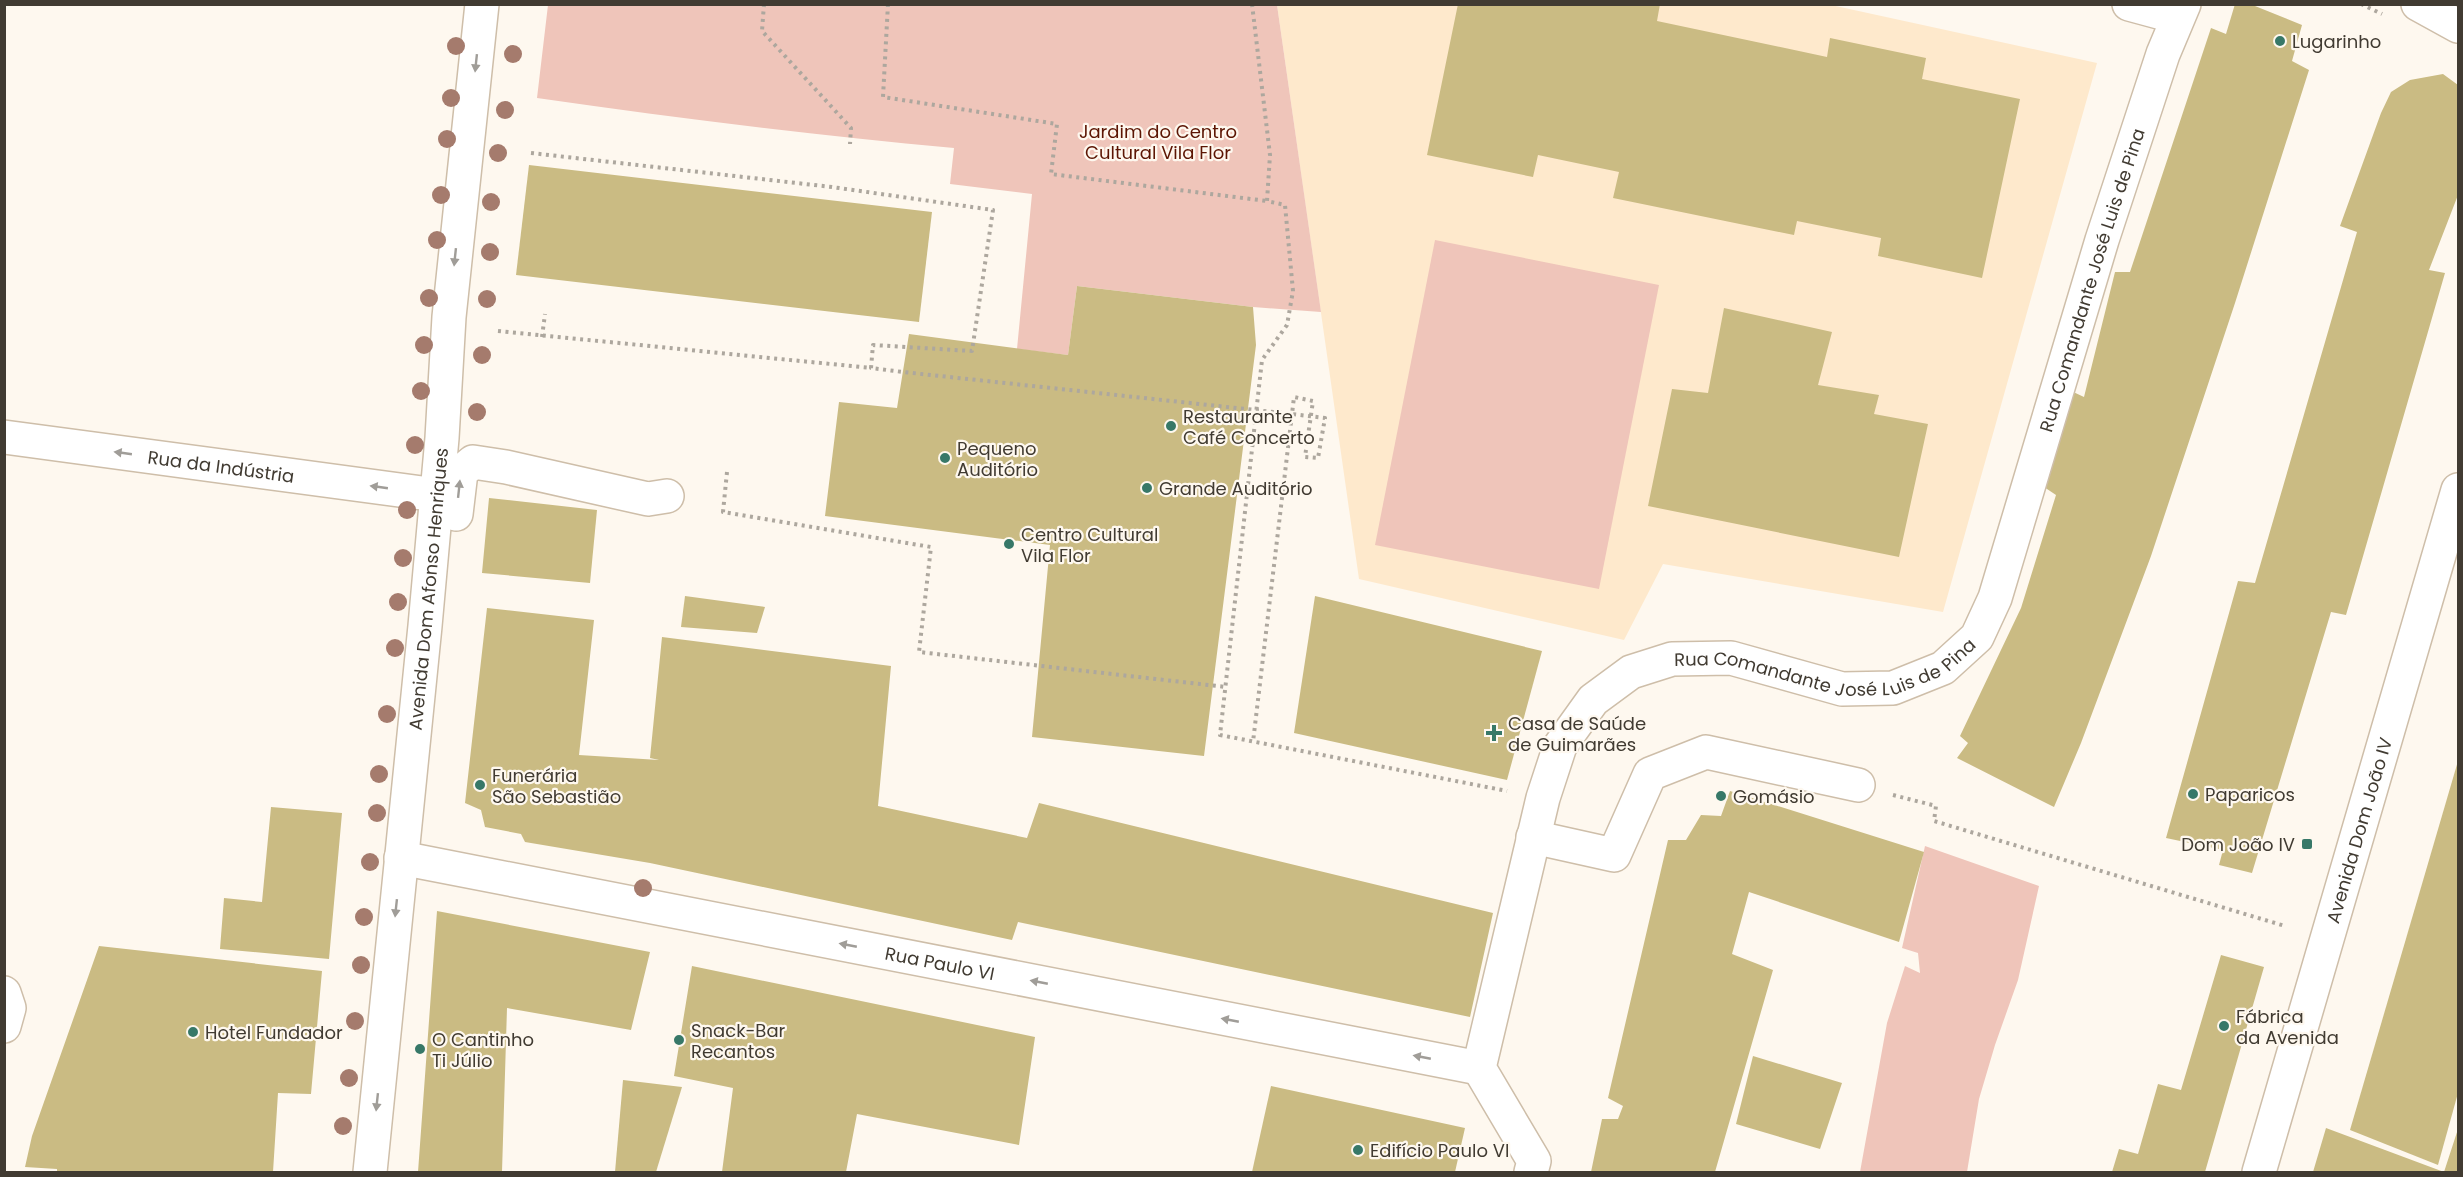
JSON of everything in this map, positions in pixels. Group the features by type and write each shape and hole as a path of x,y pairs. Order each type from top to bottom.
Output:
{"street":[{"name":"Avenida Dom Afonso Henriques","path":"369,1173 409,859 442,438 449,317 482,4"},
{"path":"2129,4 2181,11"},
{"path":"2418,4 2458,26"},
{"name":"Rua Comandante José Luis de Pina","path":"1479,1068 1533,837 1560,746 1593,700 1631,672 1672,659 1731,658 1842,689 1893,688 1943,668 1977,637 1995,598 2102,240 2163,54 2181,11"},
{"name":"Rua da Indústria","path":"4,437 437,495"},
{"path":"409,859 460,472 473,462 506,467 648,500 667,496 648,486 442,438"},
{"name":"Avenida Dom João IV","path":"2259,1173 2458,490"},
{"path":"1533,837 1614,855 1650,774 1706,752 1858,785"},
{"name":"Rua Paulo VI","path":"409,859 1479,1068"},
{"path":"4,993 9,1008 4,1026"},
{"path":"1479,1068 1534,1161 1531,1173"}],"path":[{"path":"764,4 762,31 851,128 850,144"},
{"path":"888,4 883,97 1057,124 1051,174 1285,205 1293,291 1287,325 1262,360 1220,735 1509,792"},
{"path":"1252,4 1270,155 1267,201"},
{"path":"531,153 832,187 993,210 972,351 873,345 871,368"},
{"path":"542,336 545,314"},
{"path":"498,331 871,368 1256,411 1292,414 1311,417 1324,418 1318,458 1305,457 1311,417 1313,401 1294,397 1292,414 1253,741"},
{"path":"727,472 723,512 931,548 919,652 1226,687"},
{"path":"1858,785 1936,806 1934,821 2285,926"}],"shaded area":[{"path":"1277,5 1831,5 2097,63 1943,612 1663,564 1624,640 1359,579"}],"green space":[{"name":"Jardim do Centro Cultural Vila Flor","path":"548,5 1277,5 1321,312 1253,307 1077,286 1068,355 1017,349 1032,194 950,184 954,148 745,126 537,98"},
{"path":"1435,240 1659,285 1599,589 1375,545"},
{"path":"1925,846 2039,886 2018,980 1979,1099 1967,1172 1860,1172 1887,1023 1905,966 1920,973 1918,953 1902,948"}],"building":[{"path":"1458,4 1660,4 1657,21 1827,57 1830,38 1926,58 1922,79 2020,99 1982,278 1878,256 1881,238 1797,221 1794,235 1613,198 1619,172 1538,155 1533,177 1427,155"},
{"path":"2235,4 2250,4 2302,25 2292,61 2309,70 2151,556 2081,743 2054,807 1957,758 1968,743 1960,736 2021,608 2056,495 2044,487 2069,390 2084,397 2115,272 2130,272 2211,28 2226,34"},
{"path":"2443,74 2458,85 2458,195 2429,270 2445,273 2346,615 2331,612 2252,873 2219,865 2223,850 2166,838 2238,581 2255,583 2357,232 2340,226 2381,113 2391,92 2410,80"},
{"path":"529,165 932,212 919,322 516,275"},
{"name":"Grande Auditório","path":"1077,286 1253,307 1256,345 1204,756 1032,737 1050,545 825,516 839,402 897,408 909,334 1068,355"},
{"path":"1724,308 1832,332 1818,385 1879,395 1874,414 1928,424 1899,557 1648,506 1672,389 1708,393"},
{"path":"489,498 597,510 590,583 482,573"},
{"path":"685,596 765,607 757,633 681,627"},
{"path":"1315,596 1542,651 1507,780 1294,733"},
{"path":"487,608 594,620 579,755 659,760 650,758 662,637 891,666 878,806 1027,838 1039,803 1493,913 1470,1017 1018,922 1012,940 650,863 525,842 521,834 485,827 481,810 465,803"},
{"path":"2458,761 2458,1093 2438,1165 2350,1130"},
{"path":"1730,791 1924,852 1899,942 1749,892 1732,954 1773,970 1715,1172 1591,1172 1602,1119 1618,1119 1623,1106 1608,1098 1668,840 1686,840 1701,815 1721,816"},
{"path":"271,807 342,813 329,959 220,949 224,898 262,902"},
{"path":"437,911 650,952 631,1030 507,1008 502,1172 418,1172"},
{"name":"Hotel Fundador","path":"99,946 322,971 311,1094 278,1093 273,1172 57,1172 57,1169 25,1167 32,1136"},
{"name":"Fábrica da Avenida","path":"2221,955 2264,967 2205,1172 2112,1172 2119,1149 2138,1154 2158,1084 2181,1090"},
{"path":"692,966 1035,1037 1019,1145 857,1114 846,1172 722,1172 733,1088 674,1076"},
{"path":"1753,1056 1842,1083 1820,1149 1736,1124"},
{"path":"623,1080 682,1087 656,1172 615,1172"},
{"name":"Edifício Paulo VI","path":"1271,1086 1465,1128 1455,1172 1252,1172"},
{"path":"2326,1128 2444,1172 2313,1172"},
{"path":"2458,1129 2458,1172 2444,1172"}],"place":[{"name":"Lugarinho","path":"2280,41"},
{"name":"Restaurante Café Concerto","path":"1171,426"},
{"name":"Pequeno Auditório","path":"945,458"},
{"name":"Grande Auditório","path":"1147,488"},
{"name":"Centro Cultural Vila Flor","path":"1009,544"},
{"name":"Casa de Saúde de Guimarães","path":"1494,733"},
{"name":"Funerária São Sebastião","path":"480,785"},
{"name":"Paparicos","path":"2193,794"},
{"name":"Gomásio","path":"1721,796"},
{"name":"Dom João IV","path":"2307,844"},
{"name":"Fábrica da Avenida","path":"2224,1026"},
{"name":"Hotel Fundador","path":"193,1032"},
{"name":"Snack-Bar Recantos","path":"679,1040"},
{"name":"O Cantinho Ti Júlio","path":"420,1049"},
{"name":"Edifício Paulo VI","path":"1358,1150"}]}
